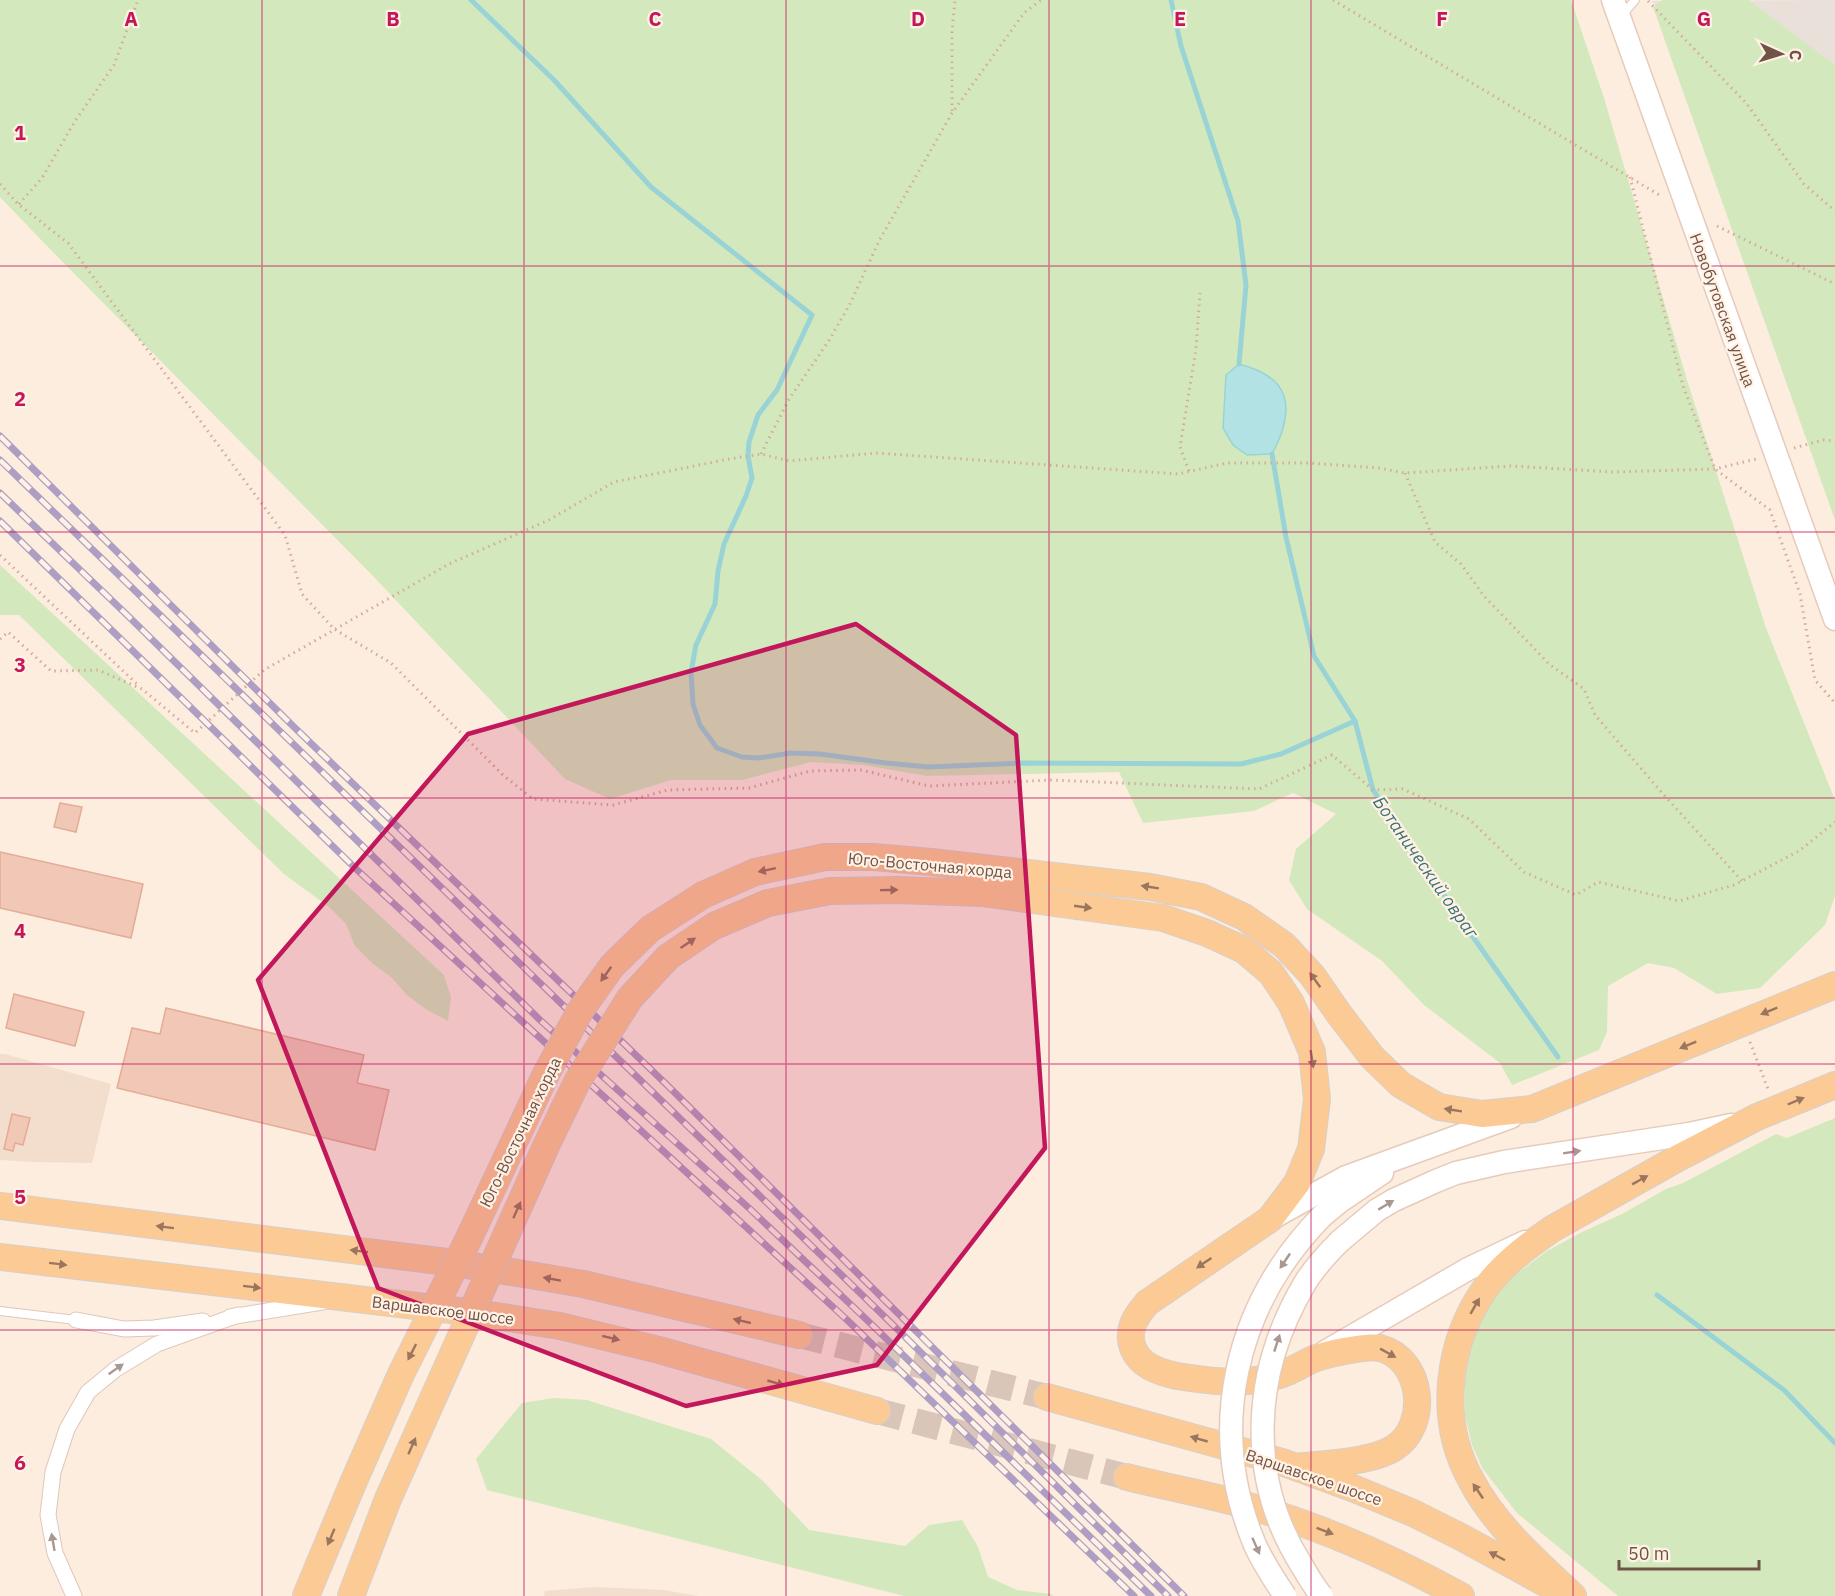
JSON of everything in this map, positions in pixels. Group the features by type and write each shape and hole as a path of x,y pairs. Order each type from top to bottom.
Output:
{"main road":[{"name":"Юго-Восточная хорда","path":"306,1596 401,1374 469,1238 545,1076 580,1011 612,966 650,929 703,895 755,872 825,857 874,857 1150,886 1201,897 1244,917 1284,945 1312,975 1372,1057 1401,1085 1439,1107 1482,1114 1532,1109 1828,987"},
{"name":"Юго-Восточная хорда","path":"351,1596 388,1500 566,1103 602,1040 630,998 668,957 714,926 768,903 830,891 898,890 982,893 1162,918 1207,933 1244,950 1271,973 1291,1003 1312,1052 1317,1099 1311,1149 1297,1183 1270,1219 1148,1303 1137,1314 1130,1338 1133,1349 1142,1362 1152,1369 1168,1374 1227,1382 1272,1377 1293,1371 1311,1360 1365,1347 1380,1348 1391,1353 1409,1371 1415,1383 1418,1398 1411,1429 1402,1442 1372,1457 1296,1467"},
{"path":"1573,1596 1507,1531 1471,1481 1460,1456 1453,1432 1450,1405 1451,1380 1463,1329 1473,1307 1488,1284 1508,1263 1552,1229 1678,1158 1767,1113 1835,1085"},
{"path":"0,1206 447,1262 524,1274 583,1284 799,1335"},
{"name":"Варшавское шоссе","path":"0,1257 476,1313 560,1326 667,1352 877,1411"},
{"name":"Варшавское шоссе","path":"1047,1397 1296,1467 1355,1488 1413,1513 1490,1552 1565,1596"},
{"path":"1127,1477 1266,1511 1313,1527 1392,1559 1461,1596"}],"street":[{"name":"Новобутовская улица","path":"1616,9 1835,619"},
{"path":"1270,1219 1346,1177 1532,1109"},
{"path":"1322,1596 1294,1554 1275,1508 1263,1455 1263,1409 1265,1385 1284,1324 1306,1282 1340,1240 1377,1210 1394,1200 1456,1173 1504,1162 1689,1134 1767,1113"},
{"path":"1285,1596 1255,1545 1245,1517 1232,1458 1232,1407 1242,1350 1264,1293 1302,1238 1322,1216 1377,1176 1433,1145"},
{"path":"1311,1360 1468,1269 1552,1229"},
{"path":"76,1320 124,1329 154,1328 348,1298"},
{"path":"74,1596 55,1553 48,1515 56,1461 67,1429 88,1392 116,1369 157,1344 238,1316"}],"lane":[{"path":"1616,9 1635,0"},
{"path":"0,1311 76,1320"}],"path":[{"path":"18,204 42,178 75,121 114,65 138,0"},
{"path":"952,113 952,31 955,0"},
{"path":"761,454 789,399 828,342 850,304 879,241 952,113 1024,13 1041,0"},
{"path":"1333,0 1630,177 1683,386 1715,469 1770,510 1800,594 1815,680 1835,703"},
{"path":"1647,0 1747,104 1804,184 1835,211"},
{"path":"0,184 18,204 68,243 169,377 285,535 302,594 334,629 391,663 504,776 533,799 613,804 668,790 749,788 810,771 861,770 929,786 1051,780 1259,789 1332,756 1373,790 1403,789 1469,819 1524,872 1576,895 1598,882 1679,900 1734,885 1799,851 1835,822"},
{"path":"1689,213 1835,284"},
{"path":"1189,471 1180,447 1196,349 1200,293"},
{"path":"0,555 142,689 195,733 264,670 449,564 549,520 614,482 761,454 789,461 876,453 1178,474 1227,463 1309,463 1379,468 1405,473 1511,466 1613,472 1715,469 1823,440 1835,441"},
{"path":"1405,473 1435,542 1461,564 1484,596 1549,664 1584,689 1595,715 1742,881"},
{"path":"0,639 8,632 51,671 98,670 142,689"},
{"path":"1742,1022 1767,1113"}],"highlighted area":[{"path":"856,624 1016,735 1045,1148 877,1365 686,1406 378,1288 258,980 468,734"}],"shaded area":[{"path":"1835,0 1835,139 1713,51 1651,1"},
{"path":"0,1054 111,1084 92,1163 0,1160"},
{"path":"595,1587 664,1590 698,1596 544,1596 545,1591"}],"green space":[{"path":"0,0 1571,0 1604,98 1687,380 1766,628 1835,800 1835,896 1825,925 1760,988 1717,994 1674,968 1648,963 1608,986 1607,1032 1599,1050 1512,1085 1500,1063 1424,1005 1382,961 1307,909 1289,880 1296,849 1336,814 1293,793 1254,811 1143,823 1119,772 927,776 863,765 811,762 742,780 671,780 610,799 565,779 372,575 0,197"},
{"path":"1662,0 1749,0 1835,65 1835,520 1653,7"},
{"path":"0,565 444,975 451,997 448,1021 427,1010 407,995 392,978 372,963 355,946 346,924 329,907 284,874 19,615 0,615"},
{"path":"1835,1118 1835,1596 1618,1596 1517,1513 1483,1469 1472,1445 1465,1415 1464,1374 1472,1341 1494,1295 1511,1278 1547,1251 1776,1134 1787,1138"},
{"path":"554,1398 587,1400 711,1439 763,1481 809,1530 905,1546 929,1525 962,1520 978,1547 988,1577 1017,1590 1053,1596 904,1596 487,1490 476,1459 522,1403"}],"water":[{"path":"1239,364 1262,372 1278,385 1283,393 1286,414 1281,435 1272,454 1247,455 1233,445 1223,428 1226,375"}],"building":[{"path":"60,803 82,807 76,832 54,827"},
{"path":"0,852 143,884 131,938 0,908"},
{"path":"14,994 84,1012 75,1046 6,1028"},
{"path":"166,1008 364,1055 357,1083 389,1090 375,1150 117,1088 132,1028 160,1034"},
{"path":"12,1114 30,1118 23,1145 15,1143 13,1151 4,1149"}],"waterway":[{"path":"471,0 554,80 651,187 812,315 777,390 758,415 749,442 748,456 752,478 724,544 718,571 715,604 696,645 691,672 693,704 700,725 717,748 742,757 759,758 791,753 820,754 929,767 1021,763 1241,764 1281,754 1355,721"},
{"path":"1171,0 1181,46 1238,221 1246,285 1239,364"},
{"name":"Ботанический овраг","path":"1272,454 1286,537 1314,656 1355,721 1373,790 1558,1057"},
{"name":"Ботанический овраг","path":"1657,1295 1784,1390 1835,1443"}],"tunnel":[{"path":"799,1335 1047,1397"},
{"path":"877,1411 1127,1477"}],"railway":[{"path":"0,436 295,728 665,1083 1184,1596"},
{"path":"0,460 889,1321 1168,1596"},
{"path":"0,493 540,1020 750,1209 1151,1596"},
{"path":"0,521 355,868 845,1318 1134,1596"}]}
